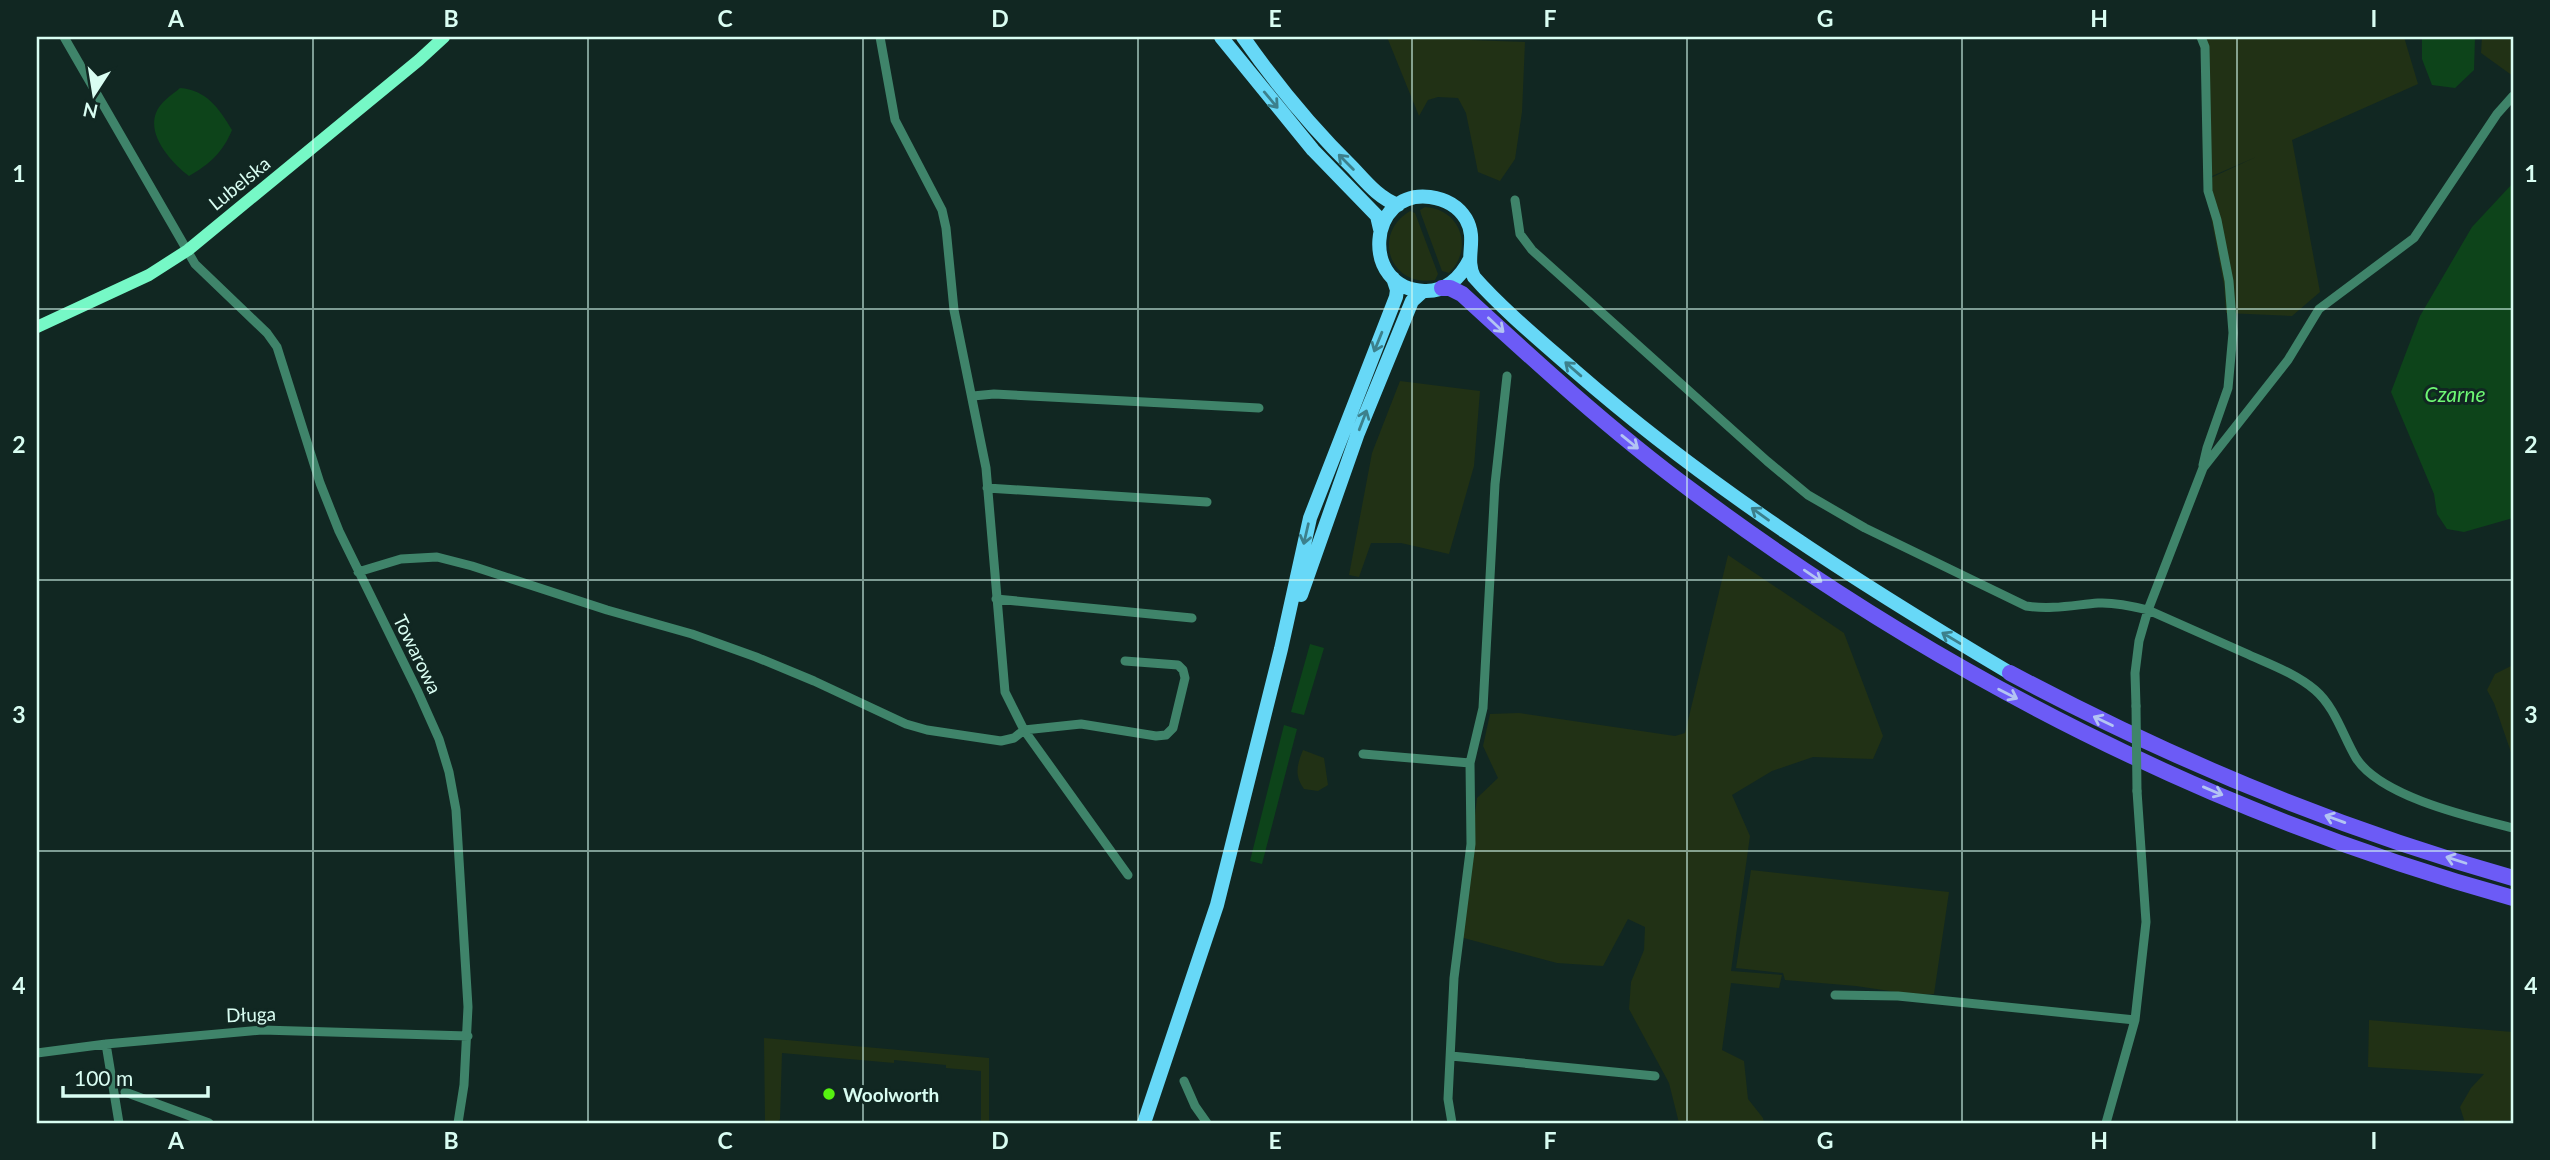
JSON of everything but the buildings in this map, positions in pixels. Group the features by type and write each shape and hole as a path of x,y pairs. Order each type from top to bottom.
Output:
{"highway":[{"path":"1442,288 1450,288 1462,294 1577,398 1688,489 1828,586 1953,663 2095,739 2248,806 2391,861 2513,898"},
{"path":"2010,673 2113,726 2303,807 2399,842 2513,878"}],"main road":[{"path":"1221,37 1313,150 1377,216 1380,229"},
{"path":"1242,37 1272,78 1325,141 1378,194 1398,205"},
{"path":"1144,1123 1217,905 1281,649 1310,518 1396,298 1396,284 1380,255 1380,229 1398,205 1413,198 1426,196 1450,203 1460,211 1472,234 1473,247 1470,259 1456,280 1442,288 1423,291 1402,285 1393,278"},
{"path":"1470,259 1472,272 1478,282 1546,345 1595,388 1703,473 1852,577 2010,673"},
{"path":"1281,649 1372,396 1412,301 1423,291"}],"street":[{"name":"Towarowa","path":"64,37 195,264 267,333 276,347 320,483 358,572 439,739 456,810 468,1036 458,1123"},
{"name":"Lubelska","path":"37,327 149,275 188,250 444,37"},
{"path":"880,37 895,120 942,210 946,228 954,310 986,468 1005,692 1024,730 1128,875"},
{"path":"2106,1123 2135,1020 2146,922 2137,791 2135,673 2139,641 2148,610 2203,468 2207,448 2228,388 2233,333 2229,281 2217,220 2208,191 2205,47 2201,37"},
{"path":"2203,468 2288,360 2319,309 2414,238 2497,114 2513,96"},
{"path":"1515,200 1520,234 1532,250 1767,461 1818,501 1865,528 2026,606 2053,608 2117,603 2148,610 2294,675 2318,691 2357,759 2369,773 2389,788 2474,818 2513,828"},
{"path":"1452,1123 1448,1099 1454,978 1471,844 1470,763 1483,708 1495,484 1507,376"},
{"path":"973,396 994,394 1259,408"},
{"path":"987,488 1207,502"},
{"path":"358,572 401,559 437,557 692,634 765,660 905,724 969,738 1001,741 1014,738 1024,730 1082,724 1156,736 1166,735 1173,728 1185,678 1183,670 1178,665 1125,661"},
{"path":"996,599 1192,618"},
{"path":"1363,754 1470,763"},
{"path":"1835,995 1898,996 2135,1020"},
{"name":"Długa","path":"37,1053 262,1030 468,1036"},
{"path":"106,1044 119,1123"},
{"path":"1451,1056 1655,1076"},
{"path":"1184,1081 1195,1106 1207,1123"},
{"path":"125,1092 209,1123"}],"shaded area":[{"path":"1387,37 1525,42 1522,112 1515,159 1500,181 1478,172 1466,113 1458,98 1438,97 1428,100 1419,116"},
{"path":"2202,37 2404,37 2418,84 2292,140 2320,292 2292,316 2226,313 2224,285 2204,181 2256,157 2203,180"},
{"path":"2482,37 2513,37 2513,76 2481,53"},
{"path":"1425,207 1437,209 1447,215 1455,222 1460,232 1461,253 1449,273 1442,271 1421,214 1420,210"},
{"path":"1410,211 1415,213 1438,274 1435,280 1419,280 1407,276 1397,268 1391,257 1391,233 1398,221"},
{"path":"1400,381 1480,391 1474,466 1449,554 1401,543 1371,543 1359,577 1349,575 1372,453"},
{"path":"1728,555 1844,633 1883,736 1873,759 1813,757 1772,771 1732,795 1750,836 1731,971 1782,975 1779,988 1731,983 1722,1050 1744,1061 1748,1099 1764,1123 1679,1123 1669,1083 1629,1009 1631,982 1644,950 1645,927 1628,919 1603,966 1557,963 1460,937 1477,798 1498,778 1483,746 1490,714 1519,713 1675,736 1685,733"},
{"path":"2511,666 2513,758 2487,690 2495,674"},
{"path":"1303,750 1324,758 1328,785 1318,791 1304,789 1299,779 1298,765"},
{"path":"1751,870 1949,892 1934,994 1910,994 1785,980 1783,973 1736,968"},
{"path":"2369,1020 2513,1032 2513,1120 2465,1123 2460,1107 2471,1088 2484,1074 2368,1067"},
{"path":"764,1038 989,1058 989,1123 981,1123 981,1071 894,1060 894,1063 782,1053 780,1119 777,1123 765,1123"}],"water":[{"path":"2422,37 2475,37 2474,70 2455,88 2432,85 2422,59"},
{"path":"180,88 197,92 211,101 232,130 215,157 189,176 163,148 158,140 154,122 158,109"},
{"name":"Czarne","path":"2513,183 2513,518 2464,532 2447,529 2437,514 2434,494 2391,392 2420,316 2472,227"},
{"path":"1310,644 1324,648 1304,715 1291,712"},
{"path":"1284,725 1297,729 1262,864 1250,861"}],"place":[{"name":"Woolworth","path":"829,1094"}]}
